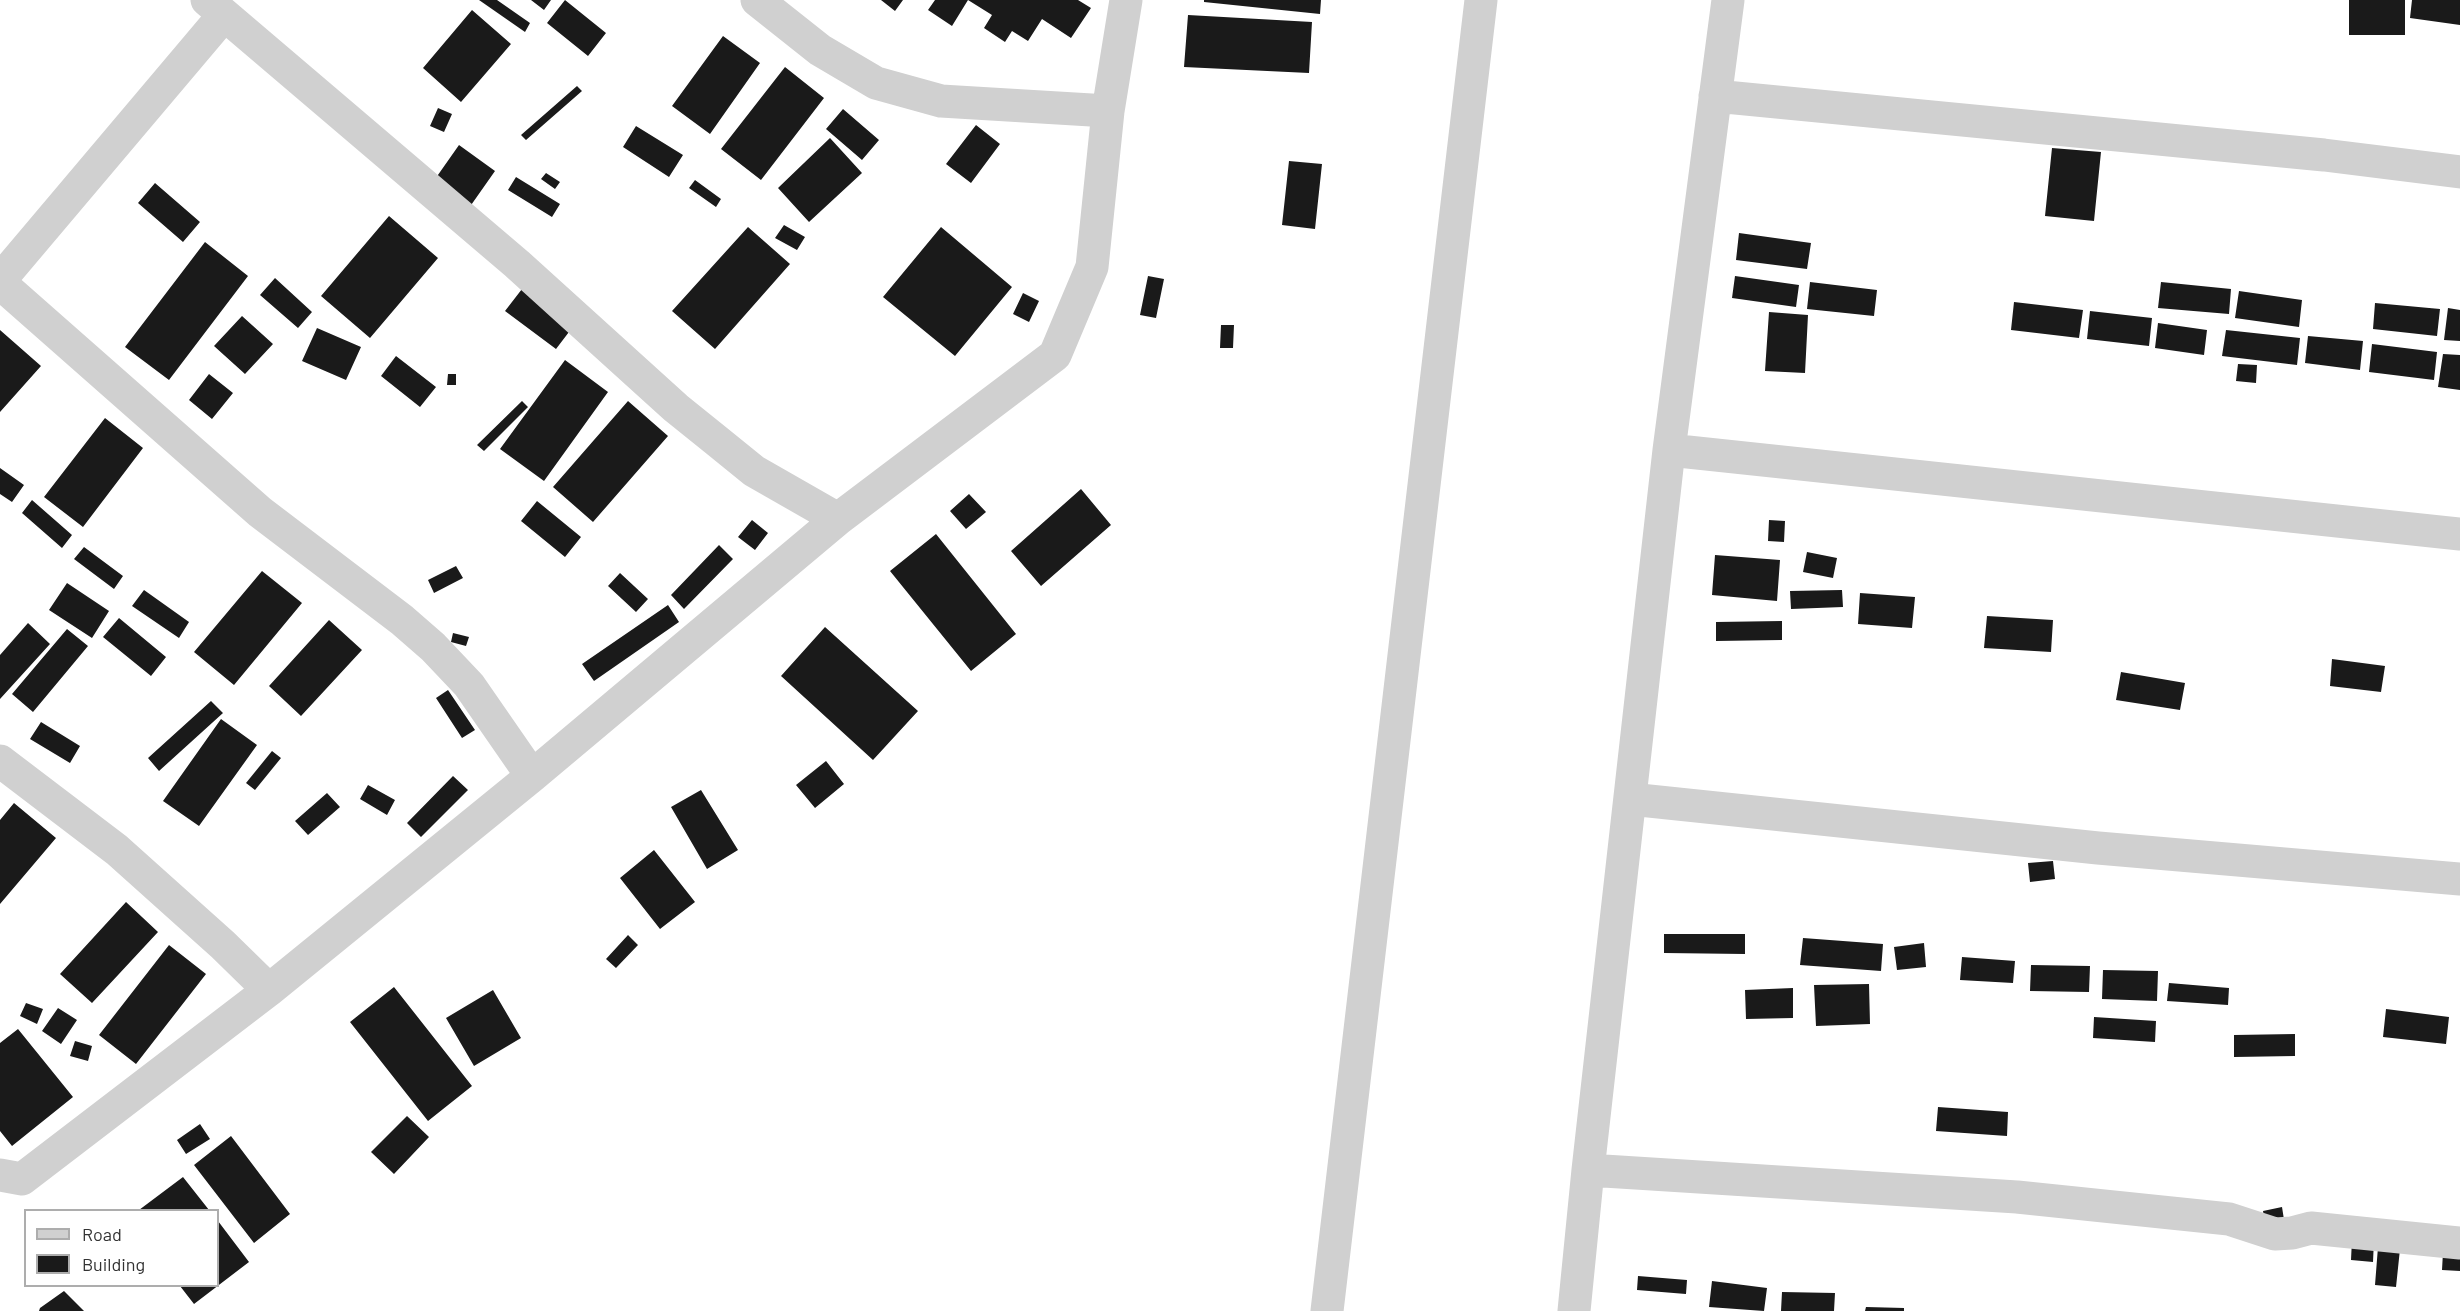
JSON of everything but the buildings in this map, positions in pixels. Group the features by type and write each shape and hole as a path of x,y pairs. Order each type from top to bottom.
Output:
{"street":[{"path":"757,0 820,50 876,83 941,101 1108,111"},
{"path":"0,1175 22,1179 269,990 532,776 838,519 1055,355 1092,267 1108,111 1126,0"},
{"path":"1327,1311 1481,0"},
{"path":"1574,1311 1587,1170 1669,450 1728,0"},
{"path":"532,776 469,685 433,647 402,620 260,512 0,281 216,7 517,264 717,441 754,471 838,519"},
{"path":"1716,96 2324,155 2460,172"},
{"path":"1669,450 2460,534"},
{"path":"0,761 117,850 223,945 269,990"},
{"path":"1630,799 2098,848 2460,879"},
{"path":"1587,1170 2017,1197 2229,1219 2275,1234 2292,1233 2311,1228 2460,1243"}]}
